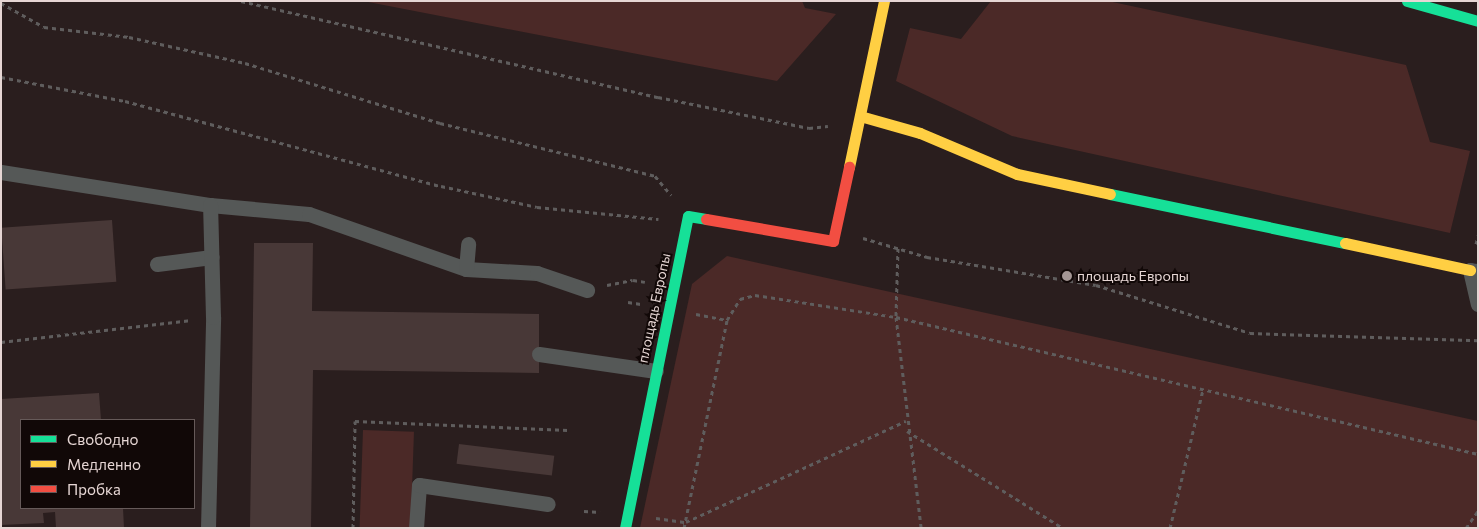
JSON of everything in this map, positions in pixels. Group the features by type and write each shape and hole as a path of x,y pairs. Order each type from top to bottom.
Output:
{"main road":[{"path":"688,216 833,241 884,1"},
{"path":"1407,1 1478,21"},
{"path":"860,116 920,133 1017,174 1474,271"},
{"name":"площадь Европы","path":"625,528 688,216"}],"lane":[{"path":"1,172 210,205 309,214 466,269 537,273 587,290"},
{"path":"208,528 213,317 210,205"},
{"path":"466,269 468,244"},
{"path":"156,264 212,257"},
{"path":"1474,271 1478,304"},
{"path":"539,354 656,371"},
{"path":"416,528 419,485 548,504"}],"path":[{"path":"241,1 658,97 809,128 833,125 860,116"},
{"path":"1,3 44,27 129,37 245,63 440,123 655,176 688,216"},
{"path":"1,77 125,101 441,186 537,207 646,220 688,216"},
{"path":"836,230 927,257 1096,285 1250,333 1478,340"},
{"path":"898,248 896,317 907,431 921,528"},
{"path":"587,290 633,280 673,287"},
{"path":"684,528 727,320 740,300 755,295 896,317 1478,454"},
{"path":"1,342 213,317"},
{"path":"1170,528 1203,390"},
{"path":"353,528 355,421 568,430"},
{"path":"584,510 686,522 906,421"},
{"path":"907,431 1063,528"},
{"path":"1466,528 1478,511"}],"shaded area":[{"path":"363,1 802,1 805,8 836,14 777,81"},
{"path":"991,1 1108,1 1406,65 1430,142 1470,151 1450,233 1012,136 896,81 910,28 961,39"},
{"path":"727,256 1478,421 1478,528 640,528 692,284"},
{"path":"363,430 414,432 411,528 360,528"}],"building":[{"path":"112,220 116,282 6,290 1,228"},
{"path":"254,243 313,243 312,311 539,314 539,373 313,370 311,528 250,528"},
{"path":"99,393 101,419 20,419 20,509 123,509 124,528 56,528 55,512 43,513 44,523 1,525 1,399"},
{"path":"459,444 554,456 552,476 457,464"}],"traffic: fast":[{"path":"1407,1 1478,21"},
{"path":"1110,194 1345,243"},
{"path":"625,528 688,216 706,219"}],"traffic: slow":[{"path":"849,167 884,1"},
{"path":"860,116 920,133 1017,174 1110,194"},
{"path":"1345,243 1470,270"}],"traffic: jam":[{"path":"706,219 833,241 849,167"}],"place":[{"name":"площадь Европы","path":"1067,276"}]}
